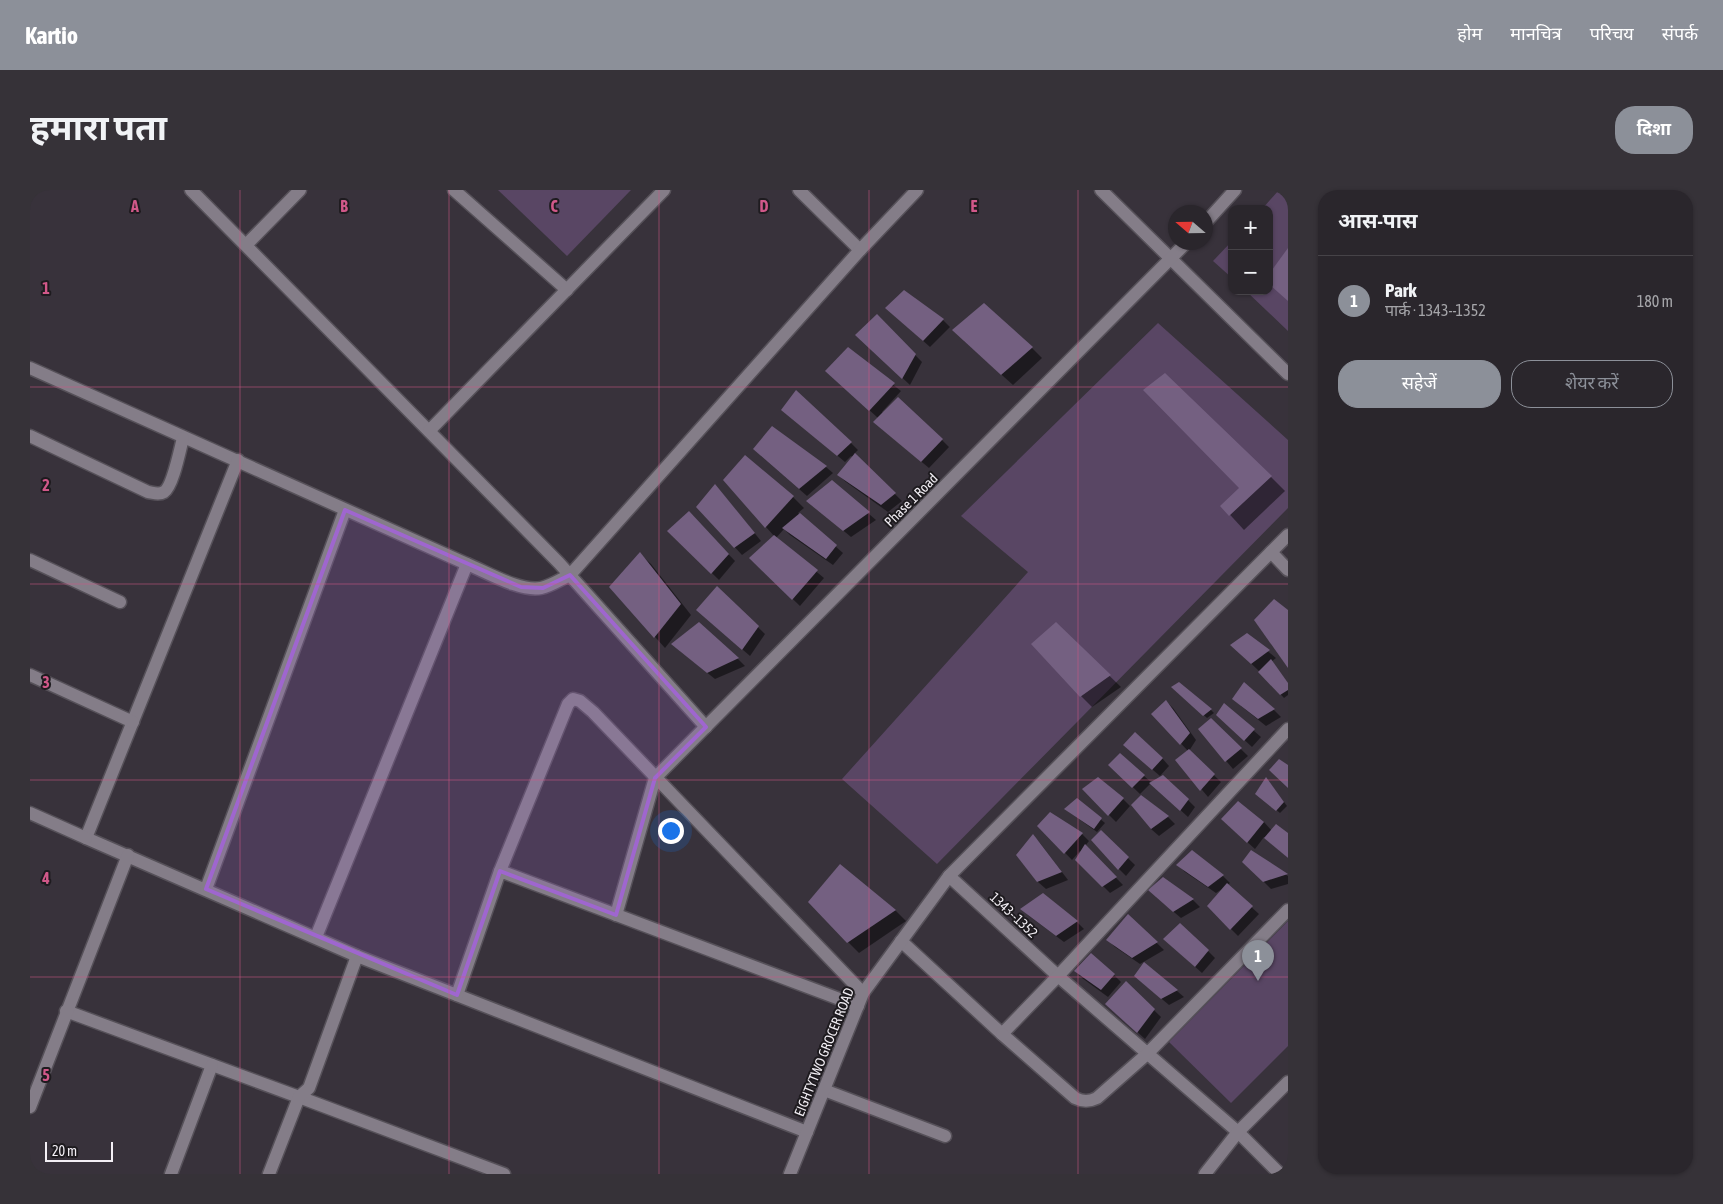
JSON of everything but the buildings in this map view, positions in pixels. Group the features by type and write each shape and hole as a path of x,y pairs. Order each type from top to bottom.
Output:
{"street":[{"path":"191,190 570,575 706,727"},
{"path":"246,245 300,190"},
{"path":"454,190 567,290"},
{"path":"429,431 664,190"},
{"path":"799,190 860,250"},
{"path":"30,368 467,564 521,586 543,588 570,575 860,250 918,190"},
{"path":"1101,190 1288,374"},
{"path":"1213,214 1235,190"},
{"name":"Phase 1 Road","path":"656,778 1180,250"},
{"path":"30,436 148,492 157,494 165,491 170,484 183,438"},
{"path":"86,838 238,460"},
{"path":"206,890 345,510"},
{"name":"EIGHTYTWO GROCER ROAD","path":"790,1174 863,993 949,876 1288,535"},
{"path":"1271,552 1288,570"},
{"path":"30,560 120,602"},
{"path":"316,937 467,564"},
{"path":"30,675 133,722"},
{"path":"457,995 500,871 568,704 573,700 580,701 593,712 863,993"},
{"path":"1002,1034 1288,729"},
{"path":"616,915 656,778"},
{"path":"30,812 357,956 807,1132"},
{"path":"30,1107 128,855"},
{"path":"500,871 858,1006"},
{"name":"1343--1352","path":"949,876 1058,976 1238,1132 1280,1174"},
{"path":"901,941 1064,1089 1075,1098 1086,1102 1097,1098 1147,1054 1288,910"},
{"path":"269,1174 299,1097 309,1088 357,956"},
{"path":"66,1012 504,1174"},
{"path":"171,1174 212,1065"},
{"path":"1205,1174 1238,1132 1288,1082"},
{"path":"824,1090 945,1136"}],"highlighted area":[{"path":"345,510 521,587 543,588 570,575 706,727 655,778 616,915 500,871 457,995 206,889"}],"shaded area":[{"path":"498,190 631,190 567,256"},
{"path":"1279,190 1288,190 1288,331 1250,295 1273,295 1273,205 1266,205"},
{"path":"1228,245 1228,274 1213,261"},
{"path":"1158,323 1288,440 1288,508 937,864 842,779 1028,572 961,516"},
{"path":"1288,921 1288,1046 1231,1103 1169,1042"}],"place":[{"name":"Park","path":"1258,981"}]}
